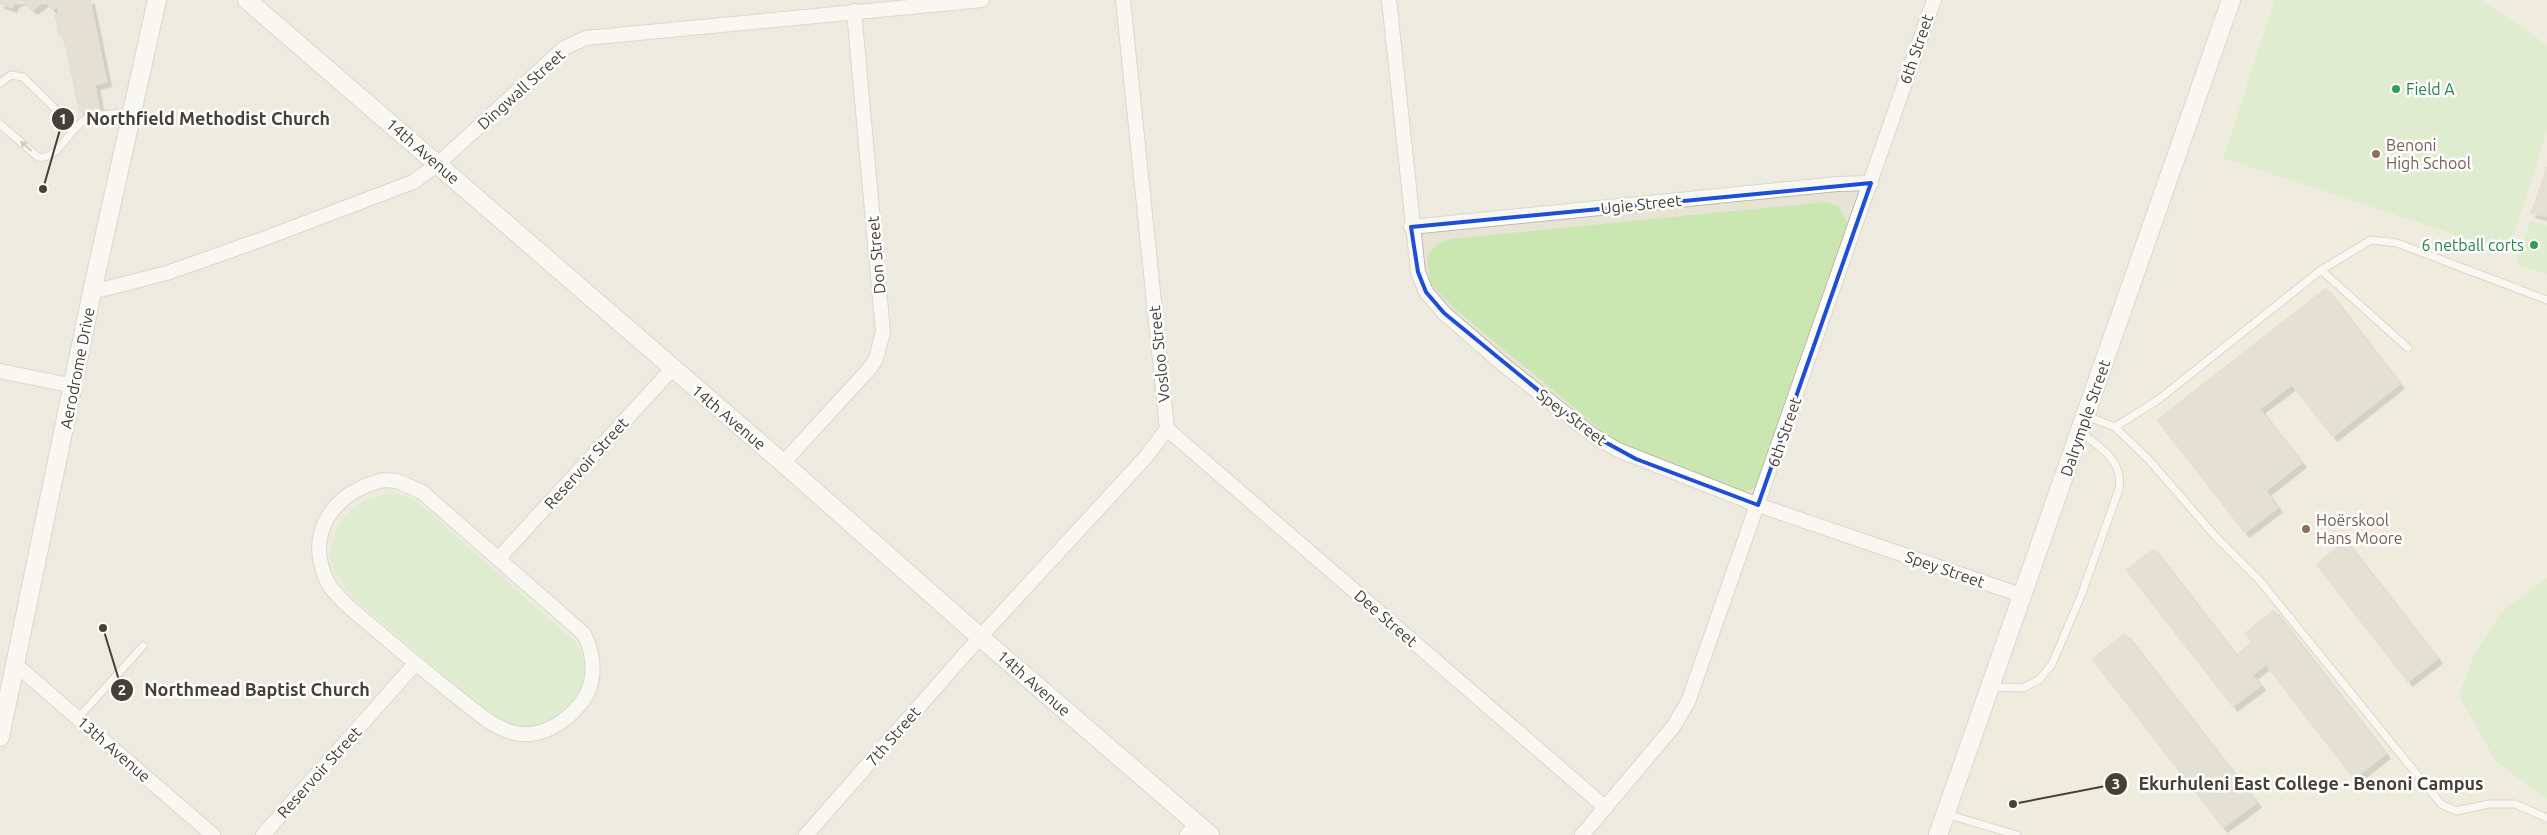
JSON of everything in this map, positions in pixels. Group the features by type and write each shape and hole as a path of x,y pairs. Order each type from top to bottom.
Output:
{"street":[{"name":"Aerodrome Drive","path":"0,737 92,292 157,0"},
{"name":"14th Avenue","path":"247,0 672,369 784,463 1192,829 1210,835"},
{"name":"Dingwall Street","path":"92,292 167,273 263,240 399,188 424,175 438,164 564,48 586,38 982,0"},
{"name":"Vosloo Street","path":"1123,0 1167,429"},
{"name":"Spey Street","path":"1389,0 1411,226 1418,272 1426,292 1444,313 1505,366 1594,436 1636,458 1758,505 2024,596"},
{"name":"6th Street","path":"1582,835 1672,727 1688,702 1934,0"},
{"name":"Dalrymple Street","path":"1938,835 2024,596 2231,0"},
{"name":"Don Street","path":"784,463 870,368 876,359 883,332 854,11"},
{"name":"Ugie Street","path":"1411,226 1837,184 1871,183"},
{"name":"Reservoir Street","path":"500,558 672,369"},
{"path":"0,372 74,386"},
{"path":"980,637 1145,458 1167,429"},
{"name":"Dee Street","path":"1167,429 1606,808"},
{"path":"384,480 409,485 422,492 500,558 584,634 591,652 593,670 588,692 572,713 550,729 518,734 487,720 415,664 349,607 329,585 320,561 319,547 326,521 338,502 359,487 384,480"},
{"name":"7th Street","path":"806,835 980,637"},
{"name":"13th Avenue","path":"15,664 213,835"},
{"name":"Reservoir Street","path":"263,835 415,664"}],"lane":[{"path":"0,83 11,74 23,77 75,128"},
{"path":"1,126 38,157 43,158 53,153 75,128 93,117 132,113"},
{"path":"2083,424 2115,427 2158,400 2321,270 2366,242 2388,241 2547,300"},
{"path":"2321,270 2408,348"},
{"path":"1991,686 2023,688 2039,680 2052,664 2081,596 2119,489 2120,480 2113,461 2083,424"},
{"path":"2115,427 2149,460 2216,537 2260,581 2441,804 2456,811 2490,804 2515,804 2547,818"},
{"path":"78,718 143,646"},
{"path":"1945,814 2017,835"}],"highlighted area":[{"path":"1871,183 1758,505 1636,459 1594,436 1444,313 1426,292 1418,272 1411,227"}],"shaded area":[{"path":"0,0 2547,0 2547,835 0,835"},
{"name":"Hoërskool Hans Moore","path":"2257,0 2547,0 2547,835 1954,835 1974,772 2201,169"}],"green space":[{"name":"Field A","path":"2275,0 2482,0 2547,45 2547,132 2508,252 2223,158"},
{"path":"1826,202 1838,206 1849,226 1760,482 1753,489 1743,492 1617,443 1455,309 1430,283 1427,257 1436,245 1451,239"},
{"name":"6 netball corts","path":"2530,221 2547,225 2547,274 2516,264"},
{"path":"394,493 415,500 574,641 581,651 584,658 585,673 581,688 575,702 553,724 540,730 525,732 502,724 355,599 340,580 332,565 331,553 336,533 341,523 353,509 366,500"},
{"path":"2547,578 2547,799 2496,762 2459,696 2474,654 2502,611"}],"building":[{"path":"0,0 21,0 13,4 13,8 0,4"},
{"path":"21,0 90,0 107,82 95,85 100,110 80,112 63,35 59,35 57,25 61,24 57,24 55,15 59,14 57,7 53,10 45,1 33,10"},
{"path":"2547,167 2547,214 2546,217 2531,213"},
{"path":"2326,288 2400,384 2333,437 2292,385 2260,409 2302,463 2266,491 2278,508 2245,533 2157,420"},
{"path":"2346,541 2438,659 2408,682 2316,564"},
{"path":"2154,549 2236,655 2252,642 2245,633 2274,610 2386,754 2354,779 2266,665 2253,675 2261,686 2233,707 2126,570"},
{"path":"2125,633 2257,803 2223,828 2092,659"}],"place":[{"name":"Field A","path":"2396,89"},
{"name":"Benoni High School","path":"2376,154"},
{"name":"Northfield Methodist Church","path":"43,189"},
{"name":"6 netball corts","path":"2534,245"},
{"name":"Hoërskool Hans Moore","path":"2306,529"},
{"name":"Northmead Baptist Church","path":"103,628"},
{"name":"Ekurhuleni East College - Benoni Campus","path":"2013,804"}]}
